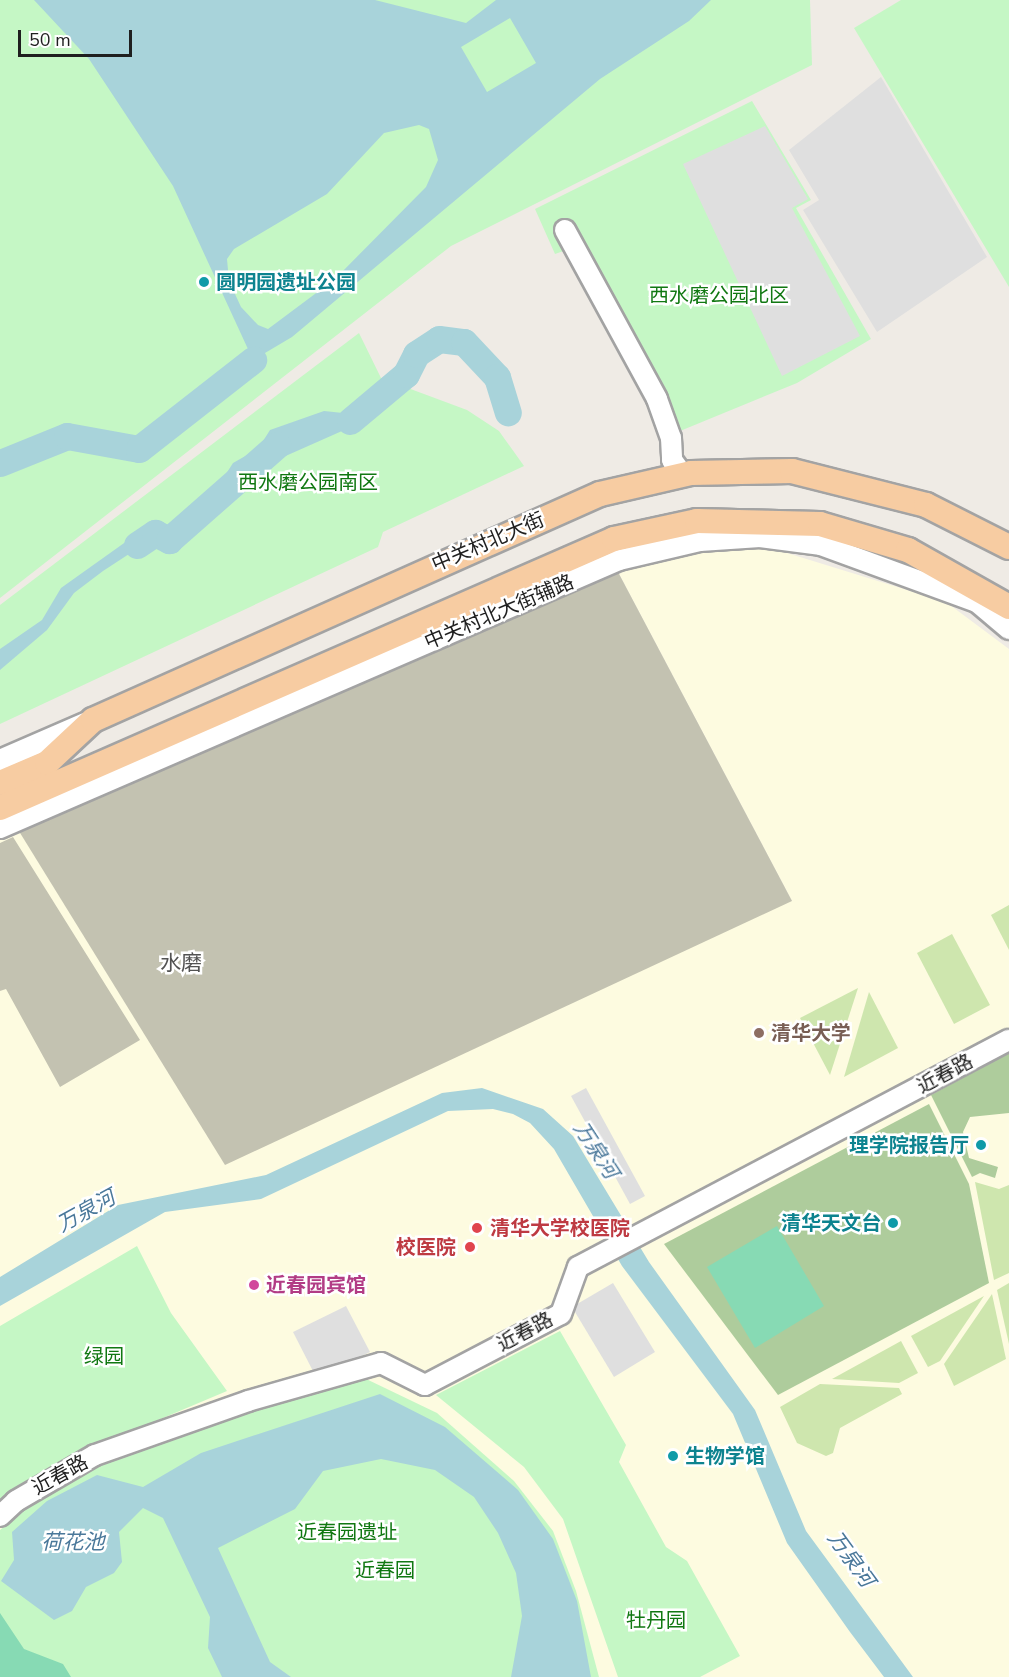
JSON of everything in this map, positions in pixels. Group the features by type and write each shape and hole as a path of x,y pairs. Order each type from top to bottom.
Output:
{"main road":[{"name":"中关村北大街","path":"0,783 46,763 93,720 600,494 683,475 792,471 851,482 926,505 1009,547"},
{"path":"0,808 614,539 697,521 820,524 908,550 1009,607"}],"street":[{"path":"566,230 657,399 671,438 672,460 683,475"},
{"name":"中关村北大街辅路","path":"0,828 619,560 700,541 760,537 821,545 977,602 1009,629"},
{"path":"0,760 93,720"},
{"name":"近春路","path":"0,1516 24,1495 95,1455 248,1401 381,1363 425,1385 561,1314 578,1267 604,1257 1009,1040"}],"shaded area":[{"path":"881,77 987,257 877,332 803,210 819,200 789,150"},
{"path":"765,126 808,199 792,208 860,336 782,376 683,164"},
{"name":"清华大学","path":"758,544 946,602 1009,649 1009,1677 0,1677 0,836 17,828 792,901 618,572 689,547"},
{"path":"618,572 792,901 225,1165 17,828"},
{"path":"13,837 140,1040 60,1087 6,989 0,991 0,843"},
{"path":"586,1088 645,1196 630,1204 571,1096"},
{"path":"613,1283 655,1352 614,1377 572,1307"},
{"path":"346,1306 370,1352 317,1379 293,1332"}],"green space":[{"name":"圆明园遗址公园","path":"0,0 810,0 812,65 451,246 0,598"},
{"path":"901,0 1009,0 1009,287 854,28"},
{"name":"西水磨公园北区","path":"752,101 811,200 796,208 871,339 797,383 663,438 572,248 555,254 535,209"},
{"name":"西水磨公园南区","path":"359,333 381,378 467,410 499,431 524,466 383,532 378,547 0,724 0,605"},
{"path":"1009,905 1009,950 991,915"},
{"path":"952,934 990,1005 954,1024 917,953"},
{"path":"858,988 830,1075 800,1018"},
{"path":"869,992 898,1048 844,1077"},
{"path":"1009,1053 1009,1113 970,1117 963,1132 969,1158 998,1167 995,1178 980,1173 972,1177 931,1095"},
{"path":"929,1104 969,1184 989,1283 778,1395 664,1244"},
{"path":"975,1182 999,1189 1009,1185 1009,1273 994,1280"},
{"path":"777,1226 824,1306 755,1348 707,1267"},
{"name":"绿园","path":"137,1246 171,1313 227,1391 99,1445 0,1506 0,1326"},
{"path":"1009,1283 1009,1344 997,1290"},
{"path":"992,1294 1006,1359 954,1386 944,1364"},
{"path":"984,1296 940,1361 928,1367 911,1336"},
{"name":"牡丹园","path":"560,1331 626,1445 619,1462 666,1547 687,1561 740,1656 700,1677 618,1677 563,1519 524,1467 436,1395"},
{"path":"901,1341 918,1373 899,1383 832,1379"},
{"name":"近春园遗址","path":"362,1377 437,1413 514,1481 553,1531 576,1591 599,1677 0,1677 0,1530 63,1478 250,1409"},
{"path":"820,1384 899,1388 902,1394 840,1428 833,1453 826,1456 797,1443 780,1407"},
{"path":"0,1613 24,1649 63,1664 71,1677 0,1677"}],"water":[{"path":"34,0 375,0 466,23 496,0 711,0 689,21 600,79 292,337 253,360 173,186 89,59","holes":["510,18 536,63 487,92 461,47","419,125 429,129 438,160 426,187 335,279 268,329 258,325 241,307 229,281 227,259 234,249 327,194 384,133"]},
{"path":"375,396 381,401 351,427 245,474 236,491 165,542 152,539 103,571 74,593 47,630 0,670 0,649 42,620 61,588 148,526 170,527 210,499 233,463 258,449 270,430 324,411 343,413"},
{"path":"482,1088 543,1109 573,1136 649,1262 755,1410 806,1531 913,1677 884,1677 850,1632 787,1543 733,1414 622,1266 554,1149 530,1123 513,1114 493,1109 448,1111 261,1199 165,1212 0,1306 0,1277 118,1205 266,1175 442,1093"},
{"name":"荷花池","path":"380,1394 445,1427 518,1490 553,1539 577,1601 591,1677 511,1677 522,1616 516,1573 498,1533 474,1497 435,1470 381,1459 323,1471 295,1509 218,1548 270,1662 291,1677 222,1677 208,1648 210,1617 163,1518 143,1508 119,1532 122,1562 114,1573 86,1587 72,1611 54,1620 1,1581 14,1560 12,1532 47,1501 97,1475 143,1487 201,1453"}],"waterway":[{"path":"350,421 406,374 416,354 439,339 464,342 497,377 508,412"},
{"path":"0,463 67,436 139,449 253,360"},
{"path":"137,545 155,533 169,540 277,445"}],"place":[{"name":"圆明园遗址公园","path":"204,282"},
{"name":"清华大学","path":"759,1033"},
{"name":"理学院报告厅","path":"981,1145"},
{"name":"清华天文台","path":"893,1223"},
{"name":"清华大学校医院","path":"477,1228"},
{"name":"校医院","path":"470,1247"},
{"name":"近春园宾馆","path":"254,1285"},
{"name":"生物学馆","path":"673,1456"}],"district":[{"name":"水磨","path":"181,963"}],"water label":[{"name":"万泉河","path":"596,1150"},
{"name":"万泉河","path":"86,1211"},
{"name":"万泉河","path":"851,1559"}],"park label":[{"name":"近春园","path":"385,1570"}]}
